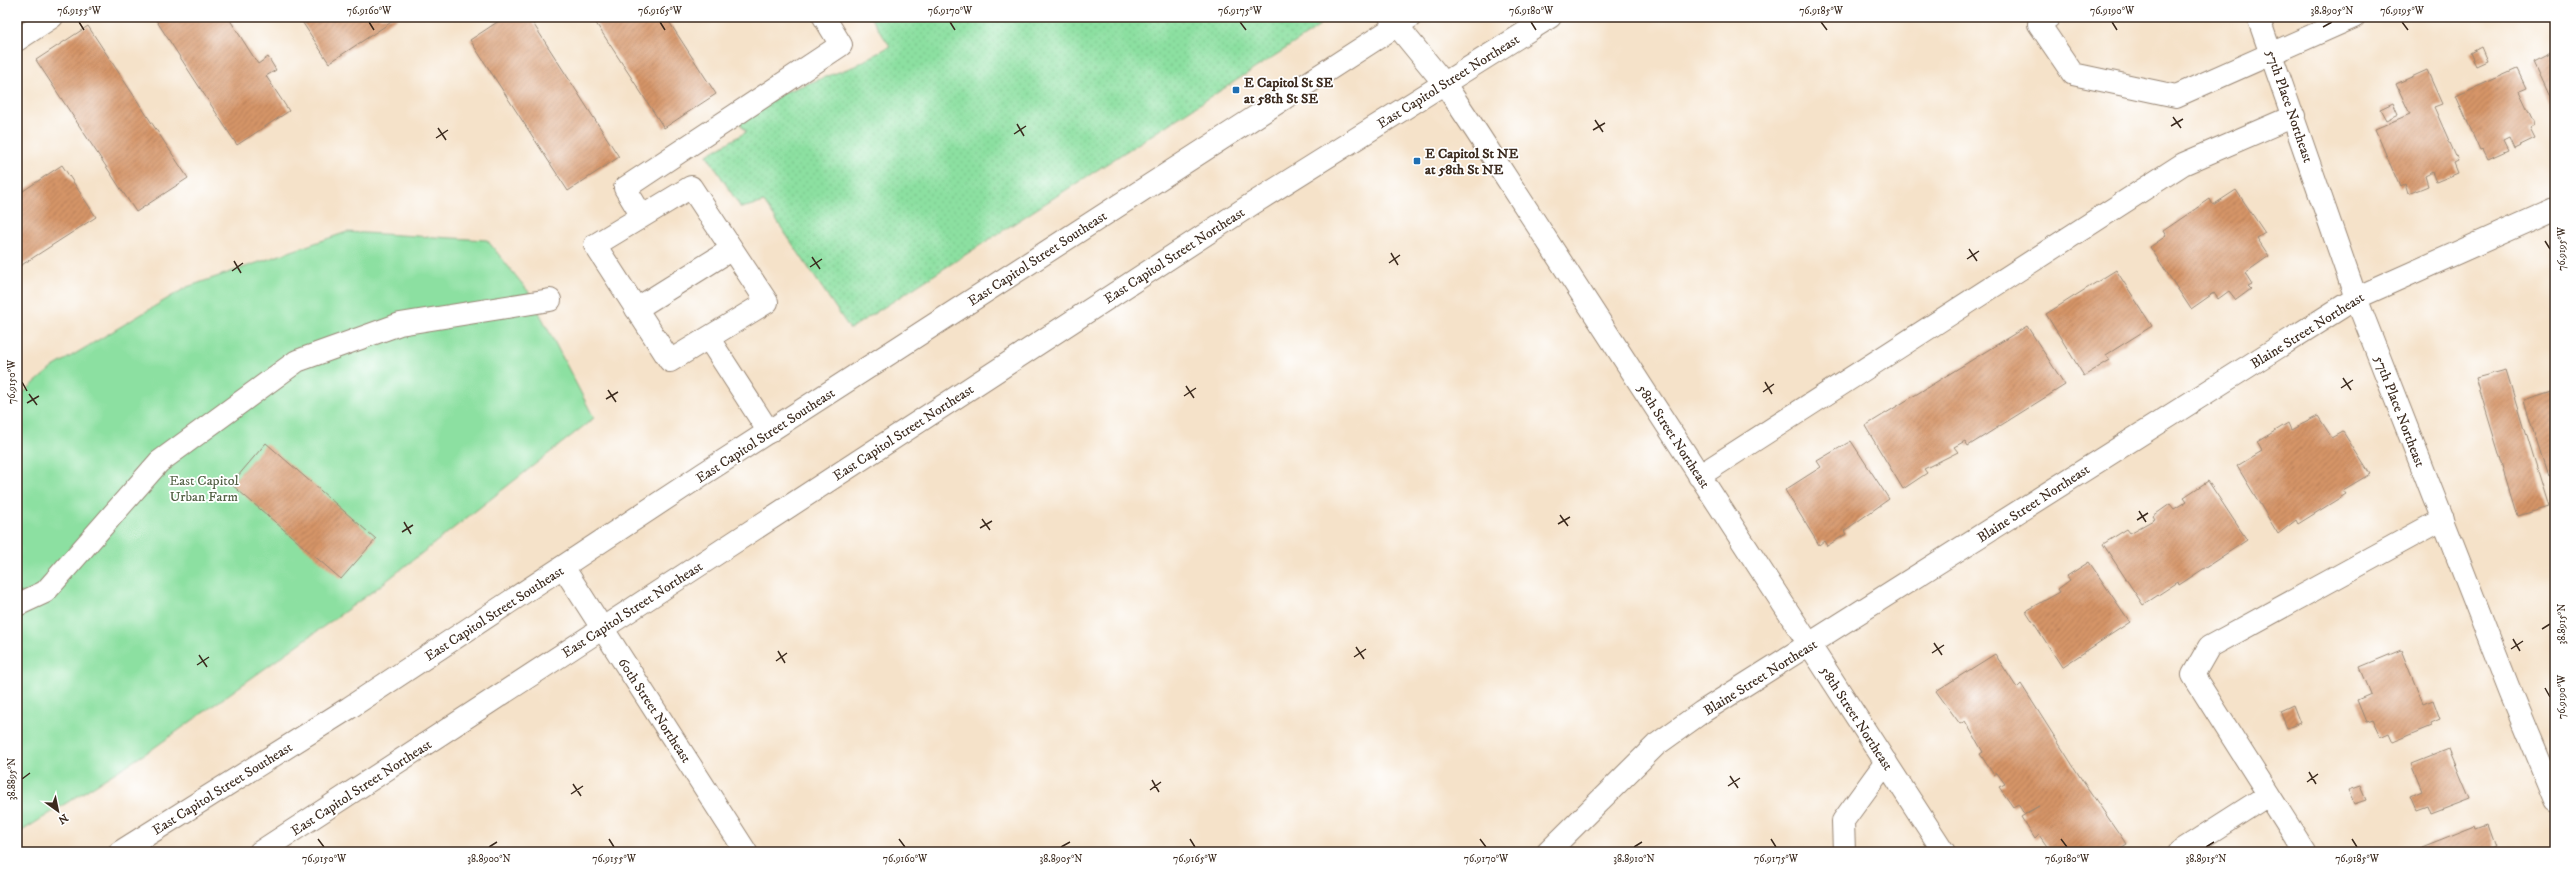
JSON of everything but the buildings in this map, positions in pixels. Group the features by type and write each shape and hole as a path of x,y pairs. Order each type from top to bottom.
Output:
{"street":[{"path":"17,40 52,17"},
{"path":"642,216 625,188 841,45 824,17"},
{"name":"East Capitol Street Northeast","path":"260,852 1252,204 1550,17"},
{"path":"2049,17 2039,24 2073,74 2176,96 2354,17"},
{"name":"57th Place Northeast","path":"2258,17 2294,116 2356,298 2442,520 2555,800"},
{"name":"58th Street Northeast","path":"1400,20 1444,83 1944,852"},
{"name":"East Capitol Street Southeast","path":"120,852 349,708 1400,20"},
{"path":"1700,476 2184,164 2294,116"},
{"path":"691,187 732,249 767,302 709,339 670,361 595,245 691,187"},
{"name":"Blaine Street Northeast","path":"1548,852 1656,745 1702,712 2356,298 2555,209"},
{"path":"636,309 732,249"},
{"path":"17,605 45,592 159,462 297,361 400,324 550,300"},
{"path":"709,339 769,432"},
{"path":"2305,852 2268,795 2194,674 2209,647 2442,520"},
{"name":"60th Street Northeast","path":"564,568 746,852"},
{"path":"1844,852 1843,821 1886,762"},
{"path":"2179,852 2268,795"}],"green space":[{"path":"870,17 1323,18 1318,27 1310,33 850,329 764,202 741,208 707,155 746,132 739,122 785,92 855,66 890,46"},
{"name":"East Capitol Urban Farm","path":"347,232 487,240 528,291 594,418 376,589 151,750 17,834 17,398 53,367 187,287"}],"place":[{"name":"E Capitol St SE at 58th St SE","path":"1236,90"},
{"name":"E Capitol St NE at 58th St NE","path":"1417,161"}]}
